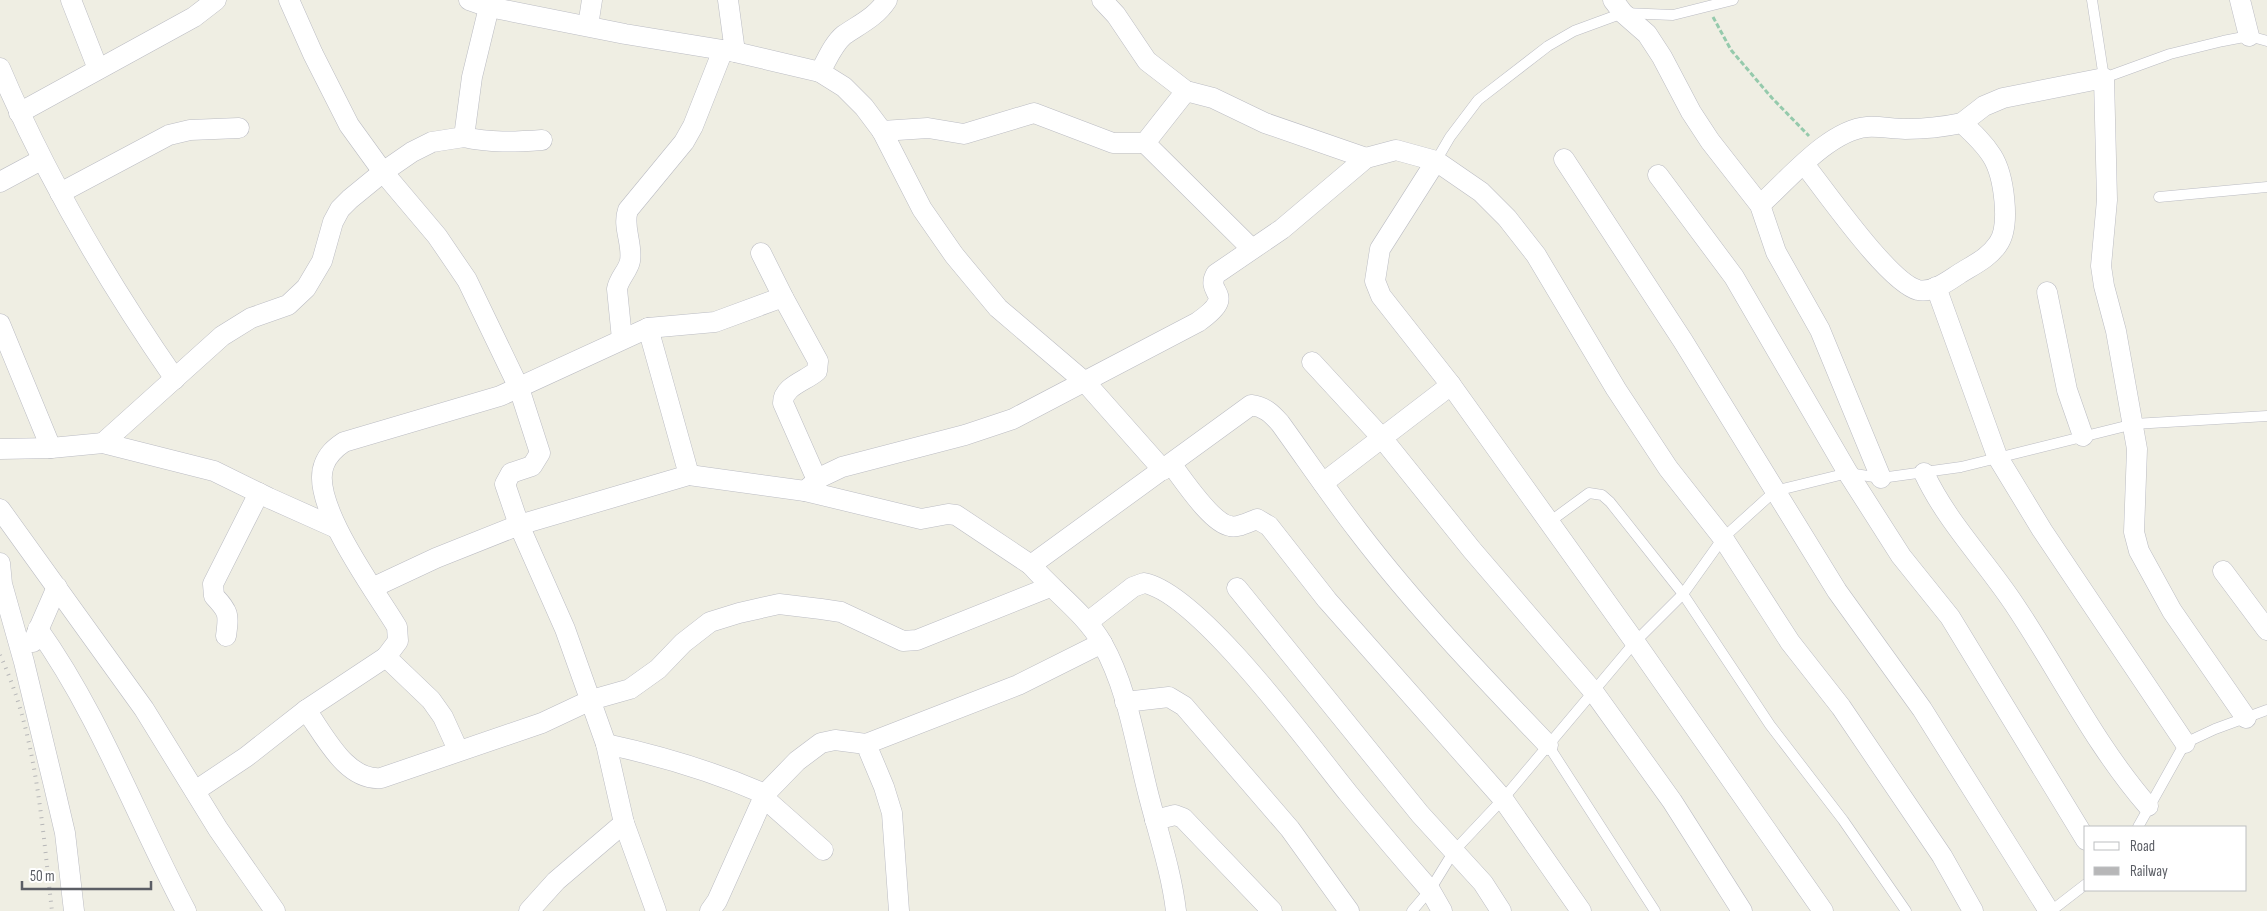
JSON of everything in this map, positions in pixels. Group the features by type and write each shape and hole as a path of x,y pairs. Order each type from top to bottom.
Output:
{"street":[{"path":"70,0 98,69"},
{"path":"19,113 194,17 216,0"},
{"path":"289,0 313,54 349,125 383,172 437,236 466,280 519,388 540,453 532,466 511,474 505,484 519,525 551,593 591,700 606,744 624,823 656,911"},
{"path":"469,0 489,7 729,51 820,72 844,87 864,107 882,131 922,209 954,255 998,308 1086,383 1207,509 1225,525 1235,526 1256,519 1269,526 1327,600 1503,799 1581,911"},
{"path":"588,26 592,0"},
{"path":"622,340 617,289 618,281 630,261 625,219 628,210 684,142 729,51 728,0"},
{"path":"820,72 837,43 877,13 887,0"},
{"path":"1102,0 1116,15 1147,61 1186,91 1213,98 1265,123 1366,158"},
{"path":"2240,0 2258,39"},
{"path":"1618,6 1647,34 1710,141 1760,204 1776,252 1820,330 1880,478"},
{"path":"464,137 472,77 489,7"},
{"path":"0,68 41,160 120,294 175,379"},
{"path":"1760,204 1823,148 1853,129 1868,126 1940,128 1962,123 1984,106 2003,98 2104,78 2107,200 2101,266 2104,286 2116,331 2138,449 2134,532 2139,551 2172,611 2246,718"},
{"path":"1145,143 1186,91"},
{"path":"882,131 928,128 964,134 1034,113 1113,143 1145,143 1252,249"},
{"path":"1804,164 1871,248 1891,270 1918,290 1936,288 1984,259 1999,243 2004,233 2003,184 1993,158 1978,138 1962,123"},
{"path":"60,193 170,135 190,130 239,128"},
{"path":"103,442 205,350 239,324 288,305 306,288 322,261 333,222 340,210 383,172 412,152 432,142 464,137 487,142 504,143 542,140"},
{"path":"811,486 842,467 965,435 1013,419 1086,383 1211,312 1219,300 1213,281 1216,274 1282,229 1366,158 1396,150 1436,161 1481,192 1507,218 1536,256 1616,389 1668,468 1723,538 1790,642 1841,707 1942,856 1973,911"},
{"path":"1564,159 1683,341 1837,591 1922,709 2050,911"},
{"path":"0,182 41,160"},
{"path":"1436,161 1380,249 1375,281 1380,296 1451,385 1635,642 1823,911"},
{"path":"1658,175 1734,276 1848,472 1902,556 1950,617 2084,837"},
{"path":"761,252 782,297 818,361 817,371 791,387 783,397 811,486"},
{"path":"1936,288 1997,456 2042,530 2185,743"},
{"path":"2047,292 2067,390 2083,436"},
{"path":"195,791 246,757 306,710 386,656 398,641 397,627 374,587 334,527 322,480 323,466 332,450 344,442 500,396 648,328 715,322 782,297"},
{"path":"0,324 50,448"},
{"path":"648,328 689,476"},
{"path":"1312,362 1382,438 1472,550 1593,691 1672,801 1742,911"},
{"path":"1323,483 1451,385"},
{"path":"1031,565 1167,467 1240,411 1250,405 1261,406 1270,412 1280,423 1358,531 1442,632 1548,745"},
{"path":"0,449 50,448 103,442 214,471 334,527"},
{"path":"1924,473 1944,511 2013,603 2123,778 2148,806"},
{"path":"374,587 436,558 519,525 689,476 811,486 921,519 948,514 956,515 1031,565 1050,587 1088,622 1102,643 1125,702 1154,820 1172,876 1176,911"},
{"path":"226,636 228,616 225,608 212,593 213,584 259,493"},
{"path":"1,515 57,587 144,709 218,829 274,911"},
{"path":"0,563 2,584 24,662 64,833 74,911"},
{"path":"2223,572 2267,630"},
{"path":"1088,622 1133,587 1144,583 1163,589 1192,610 1252,674 1430,890 1442,911"},
{"path":"24,662 57,587"},
{"path":"306,710 346,764 360,776 370,779 382,778 458,750 542,723 591,700 630,689 658,669 683,643 710,622 739,613 779,604 841,612 903,642 917,640 1050,587"},
{"path":"1237,588 1420,814 1483,883 1502,911"},
{"path":"38,629 79,692 155,853 186,911"},
{"path":"718,908 764,795 797,761 821,743 835,740 866,744 1018,684 1102,643"},
{"path":"386,656 432,700 443,717 458,750"},
{"path":"1125,702 1169,697 1184,706 1290,829 1349,911"},
{"path":"606,744 664,756 725,777 764,795 823,850"},
{"path":"866,744 884,787 892,814 899,911"},
{"path":"1154,820 1179,815 1272,911"},
{"path":"529,911 556,881 624,823"}],"lane":[{"path":"1436,161 1450,137 1478,100 1517,69 1574,31 1618,6 1673,16 1733,0"},
{"path":"2092,0 2104,78 2170,54 2258,39"},
{"path":"2159,197 2267,186"},
{"path":"1412,911 1430,890 1454,850 1503,799 1635,642 1683,594 1723,538 1775,491 1848,472 1880,478 1961,467 1997,456 2134,424 2267,416"},
{"path":"1548,523 1589,493 1602,496 1610,502 1683,594 1770,725 1843,820 1906,911"},
{"path":"2138,826 2185,743 2267,710"},
{"path":"1548,745 1655,911"},
{"path":"2050,911 2084,886"}],"path":[{"path":"1709,7 1717,28 1732,50 1782,109 1823,148"}],"railway":[{"path":"0,655 12,685 30,748 41,813 52,911"}]}
